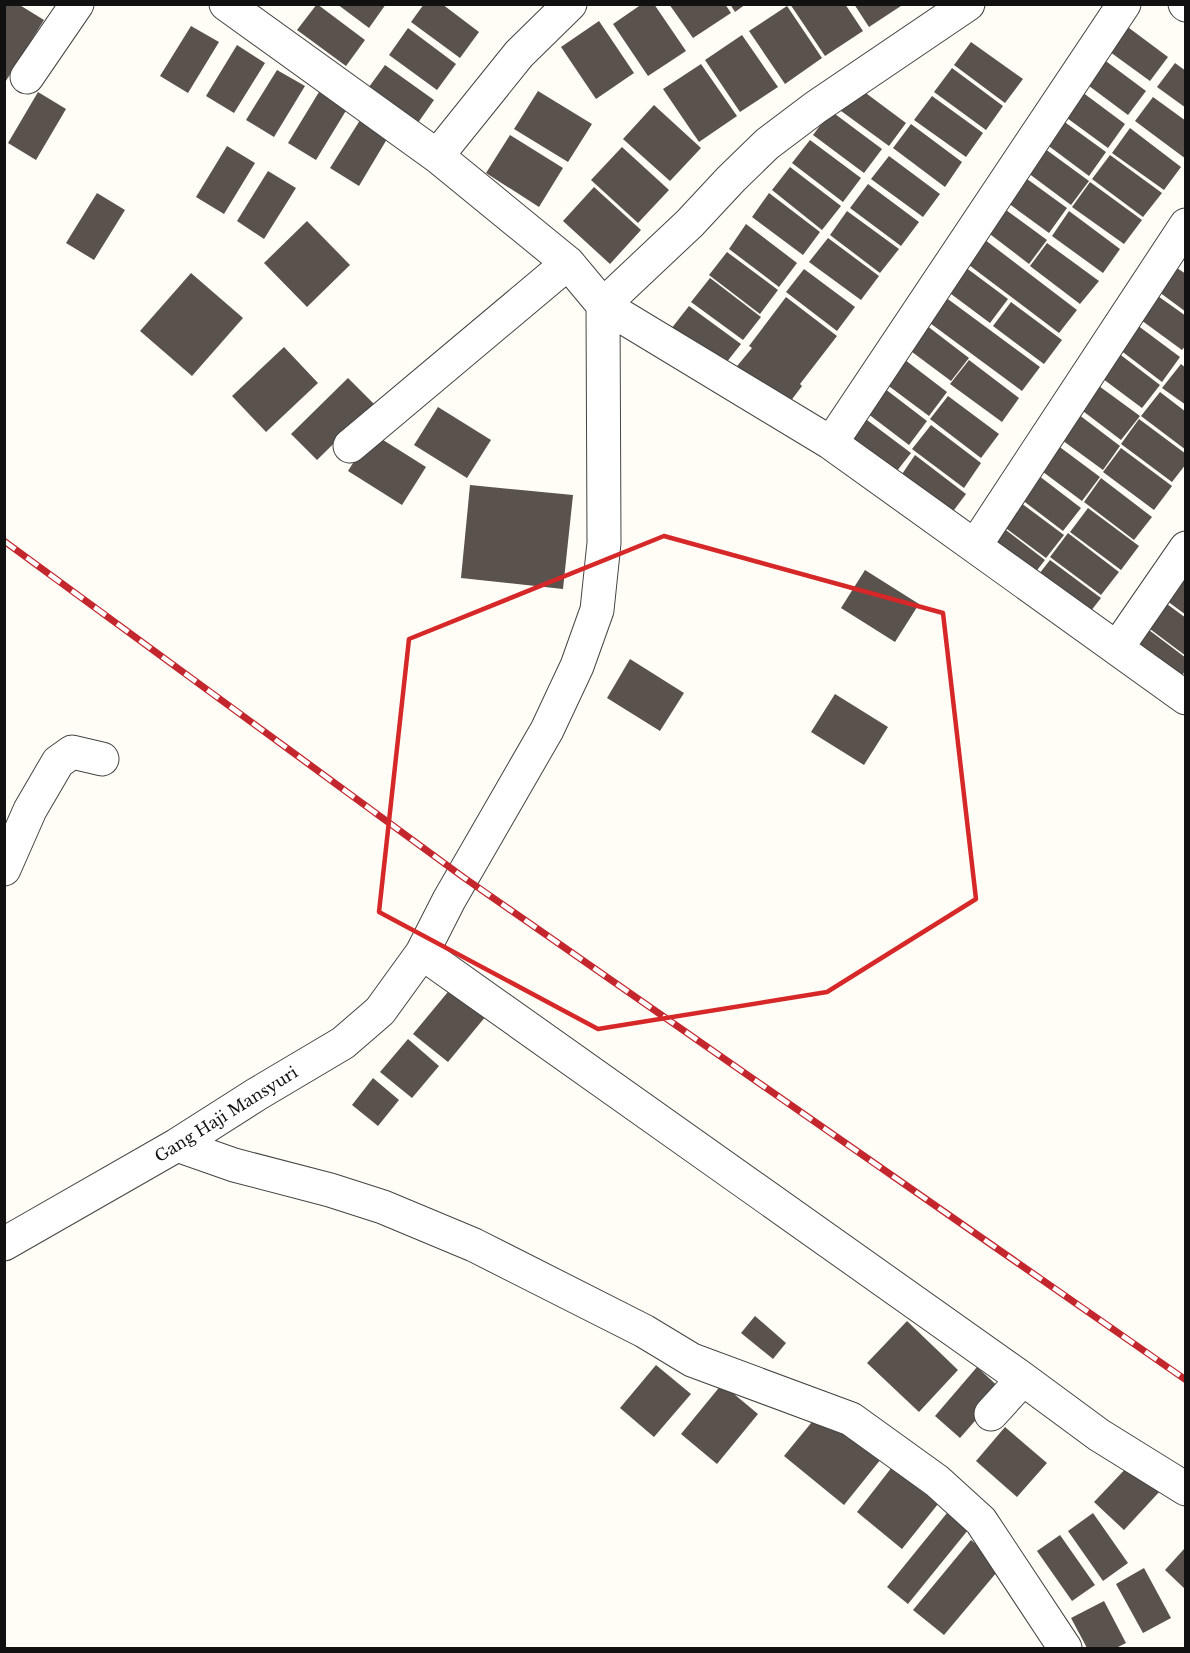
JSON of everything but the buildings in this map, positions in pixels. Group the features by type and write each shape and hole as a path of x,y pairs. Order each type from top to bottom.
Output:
{"street":[{"path":"27,77 77,4"},
{"path":"436,156 519,54 570,4"},
{"path":"603,305 690,223 730,179 767,144 816,107 968,4"},
{"path":"831,443 1124,4"},
{"path":"247,10 436,156 568,263 603,305 831,443 1185,698"},
{"path":"975,546 1185,225"},
{"path":"350,446 568,263"},
{"name":"Gang Haji Mansyuri","path":"4,1244 177,1145 257,1094 344,1043 380,1011 422,953 449,900 547,730 577,666 597,610 604,543 603,305"},
{"path":"1118,648 1185,548"},
{"path":"4,869 30,810 57,762 72,752 102,759"},
{"path":"422,953 1099,1435 1185,1489"},
{"path":"177,1145 234,1165 330,1190 383,1207 474,1245 644,1331 692,1360 850,1419 937,1481 981,1521 1065,1648"},
{"path":"992,1414 1023,1379"}],"highlighted area":[{"path":"664,536 943,613 976,899 827,992 598,1029 379,912 409,639"}],"railway":[{"path":"4,541 463,877 1186,1380"}]}
